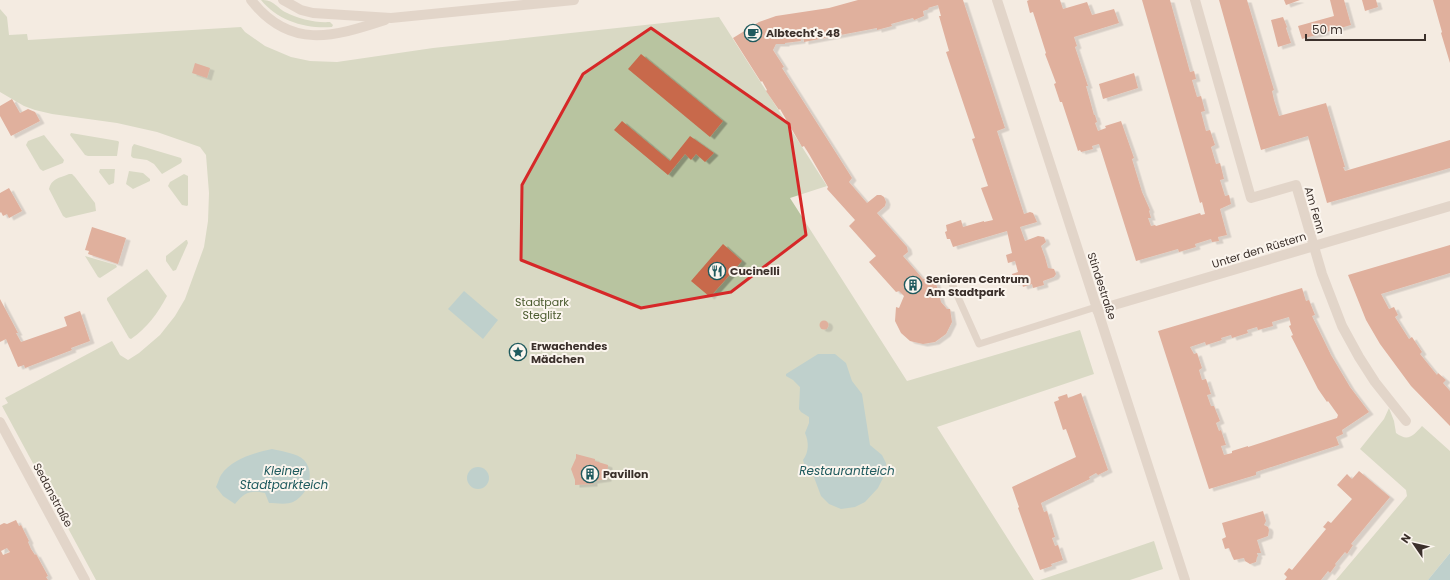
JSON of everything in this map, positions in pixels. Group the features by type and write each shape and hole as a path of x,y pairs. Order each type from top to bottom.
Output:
{"street":[{"path":"251,0 259,11 277,24 294,32 310,36 338,34 391,18"},
{"path":"283,0 301,10 313,13 391,18 574,0"},
{"name":"Stindestraße","path":"997,0 1185,580"},
{"name":"Am Fenn","path":"1195,0 1251,198 1296,185 1327,291 1342,326 1375,382 1406,421"},
{"name":"Unter den Rüstern","path":"1097,308 1314,247 1450,206"},
{"name":"Sedanstraße","path":"0,422 85,580"}],"lane":[{"path":"949,277 979,344 1097,308"}],"highlighted area":[{"path":"651,28 789,124 806,235 731,292 641,308 521,260 522,185 583,74"}],"green space":[{"path":"261,0 272,2 285,12 296,17 313,21 330,22 333,25 332,27 312,27 293,22 276,13"},
{"name":"Stadtpark Steglitz","path":"0,9 7,17 9,35 27,34 28,40 241,27 245,32 265,46 291,57 310,61 337,62 433,48 719,17 827,186 790,198 907,381 1080,330 1094,374 937,427 1034,580 96,580 2,406 8,403 5,398 112,341 120,355 128,360 139,353 160,335 175,316 185,299 204,247 208,221 209,193 206,155 200,147 157,132 117,123 52,114 35,110 24,106 0,92"},
{"path":"71,133 118,141 117,156 85,155 70,135"},
{"path":"44,135 64,160 63,163 43,171 40,169 26,145 28,141"},
{"path":"134,144 181,158 182,161 162,174 154,164 147,160 133,158 131,156 132,147"},
{"path":"100,169 115,169 114,183 108,184 99,172"},
{"path":"129,171 143,173 150,179 150,181 133,189 126,184"},
{"path":"72,174 75,177 95,203 96,211 66,218 63,216 49,189 54,181"},
{"path":"184,174 188,176 187,206 182,205 168,186 170,182"},
{"path":"186,240 188,243 176,270 173,271 166,261 166,256"},
{"path":"85,256 116,265 117,267 100,278"},
{"path":"147,269 167,296 152,320 131,339 129,338 107,298"},
{"path":"1389,408 1394,421 1396,433 1400,436 1410,437 1422,426 1450,451 1450,553 1428,580 1336,580 1407,496 1406,490 1360,449 1384,419"},
{"path":"1154,541 1163,569 1130,580 1040,580"}],"water":[{"path":"464,291 498,320 483,339 448,309"},
{"name":"Restaurantteich","path":"818,354 835,354 846,363 852,381 862,394 870,445 882,455 886,463 886,472 878,488 865,502 855,507 841,509 829,504 821,496 812,472 806,470 803,460 808,443 805,433 809,423 809,417 799,409 800,387 786,376 786,374"},
{"name":"Kleiner Stadtparkteich","path":"272,449 297,456 304,460 308,465 310,477 309,483 303,494 298,499 293,502 281,504 269,503 265,493 252,492 245,494 235,504 223,496 216,487 220,476 226,469 237,461 258,452"},
{"path":"474,467 482,467 489,474 489,482 482,489 474,489 467,482 467,474"},
{"path":"1450,553 1450,580 1428,580"}],"building":[{"path":"858,0 963,0 1005,128 997,131 1024,214 1030,212 1033,213 1037,222 1020,227 1025,241 1038,236 1044,237 1046,242 1041,246 1048,268 1054,269 1056,274 1054,277 1043,281 1044,285 1033,288 1032,284 1023,287 1021,281 1014,283 1012,274 1018,272 1015,261 1008,263 1006,255 1012,253 1007,231 953,247 950,239 947,239 945,232 947,231 946,225 961,220 963,227 993,220 981,188 988,186 972,139 975,138 946,52 949,51 939,16 941,16 938,5 923,11 924,16 914,20 913,18 891,24 892,26 877,30 877,28 804,42 803,32 800,33 801,41 776,44 773,50 784,67 782,68 852,178 849,182 867,203 877,195 884,197 886,202 885,206 877,213 907,247 908,252 903,256 923,279 934,276 941,302 947,309 950,309 952,322 946,334 935,342 923,344 910,341 901,333 895,321 896,307 899,308 904,296 899,291 896,292 869,262 876,256 849,226 855,220 827,189 828,187 809,154 804,146 802,147 780,109 779,110 766,91 767,90 762,81 761,82 733,38 759,22 776,16 829,8"},
{"path":"1060,0 1063,9 1087,2 1092,15 1114,9 1119,23 1074,37 1077,46 1075,47 1088,86 1086,86 1097,122 1095,123 1098,131 1106,128 1105,126 1121,121 1134,158 1132,159 1142,192 1150,210 1151,218 1148,218 1151,226 1156,226 1200,213 1201,215 1205,214 1202,202 1200,203 1142,0 1170,0 1190,72 1194,71 1196,79 1192,80 1197,97 1201,96 1205,111 1201,112 1206,131 1210,130 1215,145 1211,147 1216,164 1220,163 1224,179 1220,180 1225,196 1229,195 1231,204 1220,209 1227,235 1218,237 1219,241 1212,242 1211,239 1195,244 1196,247 1179,252 1178,249 1136,261 1099,144 1092,146 1093,149 1081,152 1080,150 1078,151 1062,102 1060,102 1054,84 1056,83 1045,54 1046,53 1033,12 1030,13 1027,1"},
{"path":"1219,0 1247,0 1274,90 1272,91 1279,116 1326,103 1345,171 1450,140 1450,168 1327,203 1308,136 1261,150"},
{"path":"1284,0 1300,0 1286,5"},
{"path":"1330,0 1344,0 1351,25 1302,39 1298,26 1334,16"},
{"path":"1362,0 1376,0 1378,7 1365,11"},
{"path":"1433,0 1450,0 1450,63 1441,33 1442,32"},
{"path":"1283,17 1291,43 1278,47 1271,20"},
{"path":"641,54 723,121 710,137 628,69"},
{"path":"195,63 210,68 207,78 192,73"},
{"path":"1134,73 1138,88 1103,99 1099,84"},
{"path":"12,99 20,113 28,109 35,112 40,121 11,136 0,116 0,106"},
{"path":"622,121 670,161 690,136 714,153 705,162 696,154 691,160 685,154 668,175 614,130"},
{"path":"9,188 22,211 9,218 7,214 3,216 1,212 0,213 0,193"},
{"path":"92,227 126,238 118,264 88,254 89,251 85,250"},
{"name":"Cucinelli","path":"723,244 742,261 710,297 691,281"},
{"path":"1450,245 1450,273 1381,294 1389,309 1394,307 1398,315 1395,317 1409,339 1412,337 1422,352 1420,354 1437,375 1438,373 1446,380 1443,383 1450,391 1450,426 1411,386 1380,344 1366,320 1348,275"},
{"path":"1302,288 1306,301 1309,300 1315,315 1312,316 1331,355 1350,387 1369,412 1342,430 1343,434 1336,437 1339,445 1256,472 1256,475 1209,489 1158,331","holes":["1289,317 1291,325 1289,326 1293,335 1291,336 1318,389 1338,415 1337,418 1232,451 1232,453 1224,455 1221,446 1226,445 1221,430 1219,431 1216,423 1220,421 1214,406 1211,406 1207,395 1211,394 1206,379 1202,380 1199,370 1202,368 1197,353 1194,354 1190,347 1205,342 1206,345 1222,340 1221,338 1231,335 1232,338 1248,333 1247,330 1257,327 1258,330 1273,326 1272,322"]},
{"path":"0,299 18,333 16,333 21,342 67,326 64,317 80,311 90,341 71,348 72,350 25,368 24,365 18,367 6,339 0,342"},
{"path":"822,321 826,321 828,325 826,329 822,329 820,327 820,323"},
{"path":"1081,393 1108,470 1098,475 1096,473 1089,477 1090,479 1041,503 1044,512 1047,511 1055,537 1052,538 1055,546 1058,545 1063,560 1040,570 1012,487 1076,457 1066,429 1063,430 1054,402 1059,400 1058,397 1067,394 1068,398"},
{"name":"Pavillon","path":"576,454 595,459 595,461 608,465 607,479 593,481 593,484 575,485 575,480 571,469 576,458"},
{"path":"1359,471 1390,497 1351,544 1353,545 1347,554 1345,552 1335,564 1336,565 1330,573 1328,571 1321,580 1285,580 1287,577 1284,574 1289,568 1292,570 1326,529 1323,527 1328,521 1331,523 1352,499 1337,485 1347,474 1352,479"},
{"path":"1263,511 1266,521 1264,525 1268,527 1269,530 1268,536 1257,540 1261,553 1257,553 1258,556 1256,562 1250,564 1245,561 1244,558 1234,560 1229,548 1225,549 1222,539 1226,537 1222,523"},
{"path":"16,520 19,526 21,525 29,541 28,542 31,549 35,555 36,554 48,576 46,577 48,580 0,580 0,525 4,523 7,524","holes":["7,548 10,552 3,555 1,551"]}],"place":[{"name":"Albtecht's 48","path":"753,33"},
{"name":"Cucinelli","path":"717,271"},
{"name":"Senioren Centrum Am Stadtpark","path":"913,285"},
{"name":"Erwachendes Mädchen","path":"518,352"},
{"name":"Pavillon","path":"590,474"}]}
